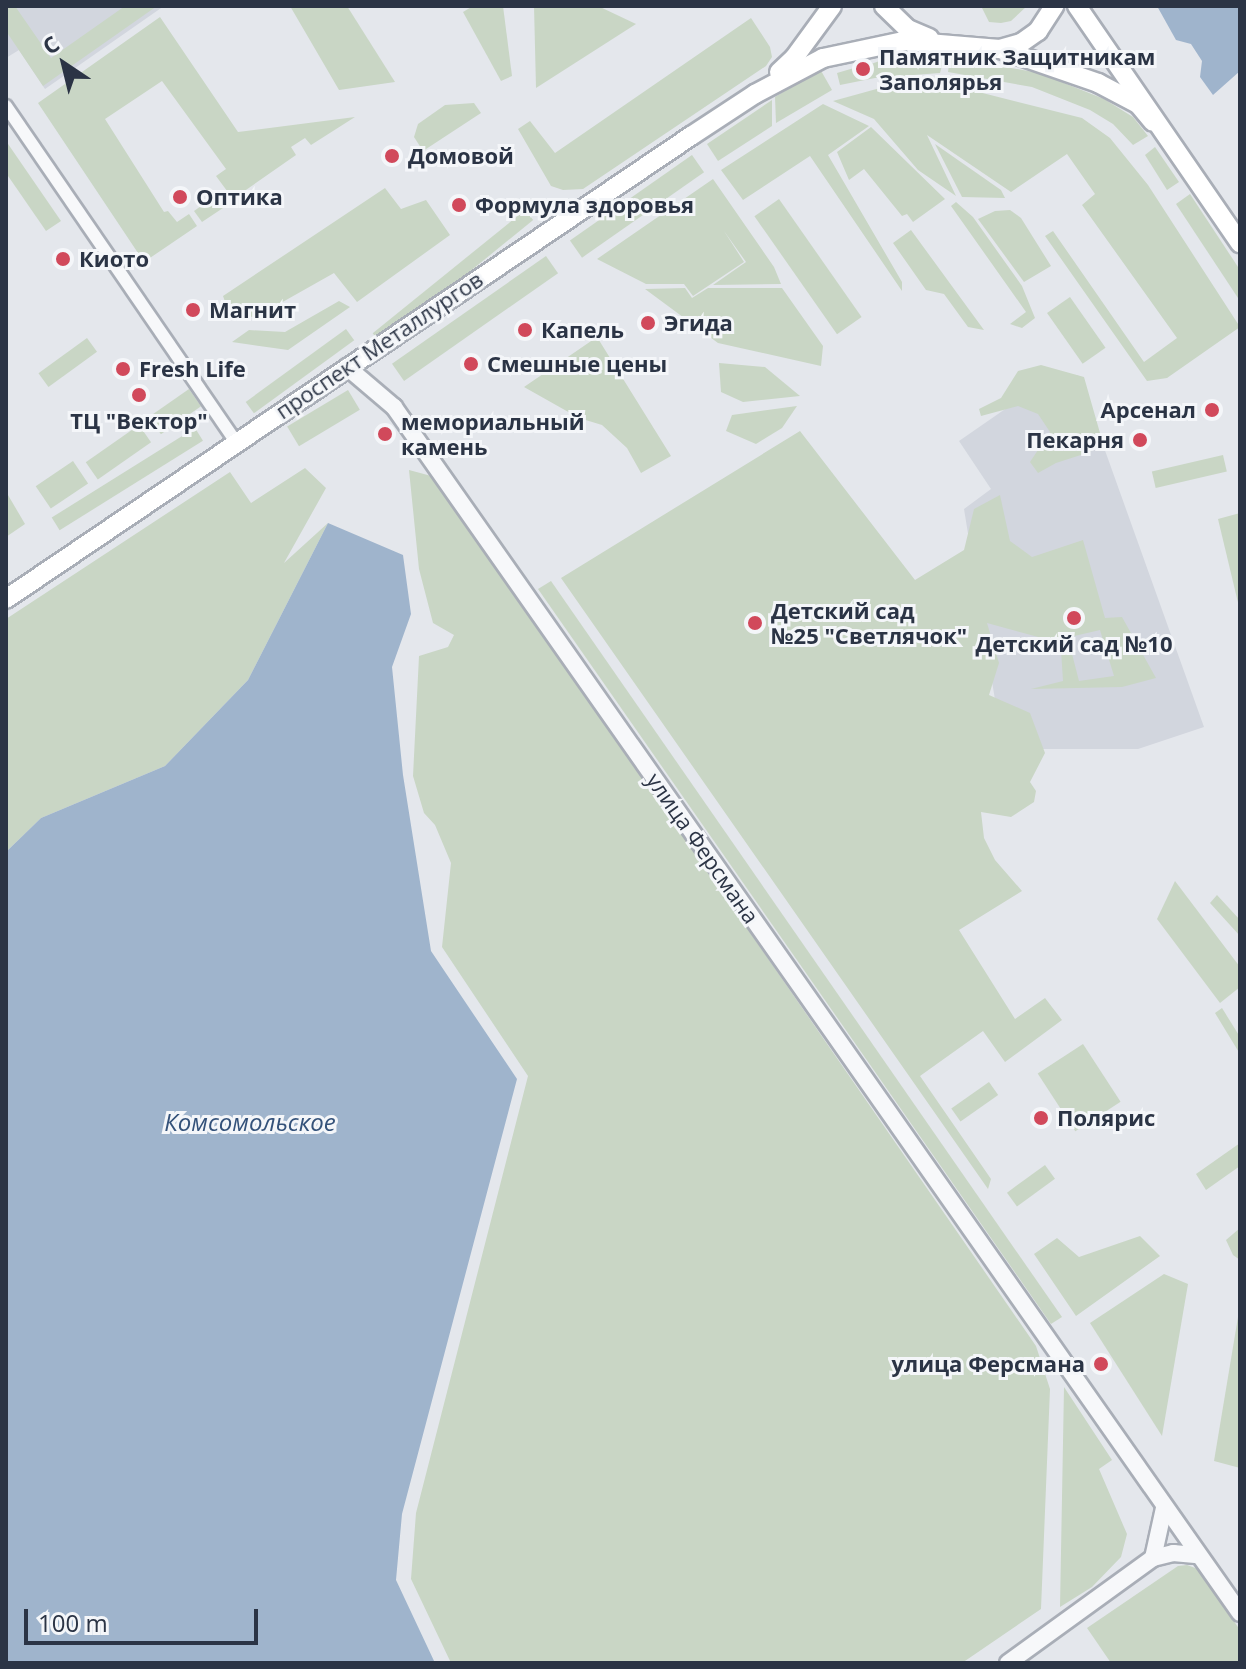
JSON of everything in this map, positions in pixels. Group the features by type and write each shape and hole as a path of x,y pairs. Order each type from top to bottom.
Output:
{"main road":[{"path":"755,94 794,58 832,6"},
{"path":"884,6 908,29 935,41"},
{"path":"1000,49 1021,43 1038,31 1054,6"},
{"path":"1077,6 1153,122 1240,243"},
{"path":"755,94 823,58 885,44 935,41 1000,49 1098,83 1138,104 1153,122"},
{"name":"проспект Металлургов","path":"6,599 755,94"}],"street":[{"path":"6,106 236,442"},
{"name":"улица Ферсмана","path":"347,367 394,407 1240,1613"},
{"path":"1153,1558 1164,1508"},
{"path":"1008,1663 1153,1558 1173,1553 1198,1555"}],"shaded area":[{"path":"6,6 164,6 45,89 19,50 6,58"},
{"name":"Детский сад №10","path":"1078,375 1204,727 1138,749 1003,749 964,509 991,489 959,441 1011,405"}],"green space":[{"path":"6,6 15,6 51,58 125,6 157,6 43,86 6,31"},
{"path":"290,6 347,6 395,82 339,90"},
{"path":"473,6 503,6 512,76 501,81 463,12"},
{"path":"534,6 598,6 636,24 536,88"},
{"path":"981,6 1027,6 1011,21 1001,23 989,22"},
{"path":"160,17 238,132 355,117 311,145 305,138 291,147 296,155 233,199 216,176 226,169 162,81 105,119 164,212 168,211 177,222 189,214 197,226 144,262 38,103"},
{"path":"751,18 770,47 772,57 766,66 583,189 563,190 551,186 518,129 530,121 555,153"},
{"path":"950,57 1039,73 1104,99 1133,117 1148,136 1133,145 1113,124 1090,110 1032,87 948,72"},
{"path":"888,58 944,58 940,73 875,78 840,85 837,73 854,68 856,75 872,71 871,64"},
{"path":"820,69 832,90 776,123 775,97"},
{"path":"943,83 1082,118 1110,138 1148,185 1240,327 1167,378 1147,381 1045,236 1053,231 1144,362 1177,338 1082,205 1095,194 1067,154 1011,192 927,135 956,196 918,170 874,119 833,101 891,85"},
{"path":"772,100 772,126 718,161 707,144"},
{"path":"474,103 481,113 423,151 414,137 418,124 445,105"},
{"path":"823,104 869,126 828,155 902,282 902,291 810,156 743,200 721,170"},
{"path":"871,127 945,199 913,222 907,214 902,216 864,169 849,180 837,152"},
{"path":"6,141 61,221 46,231 6,173"},
{"path":"935,144 1001,190 1005,198 962,197"},
{"path":"1155,147 1179,182 1167,190 1145,155"},
{"path":"692,155 704,172 582,258 570,240"},
{"path":"713,179 774,267 781,284 713,285 746,262 724,231 744,262 693,296 684,284 646,284 597,259"},
{"path":"385,188 401,209 426,200 450,235 357,302 334,273 256,317 230,316 223,296"},
{"path":"1190,194 1240,270 1240,301 1176,204"},
{"path":"779,199 862,317 837,334 754,216"},
{"path":"207,202 223,208 202,222 194,211"},
{"path":"956,202 973,217 1022,286 1035,318 1022,328 1010,324 1026,312 951,206"},
{"path":"525,210 533,220 381,343 373,333"},
{"path":"1010,210 1021,218 1051,266 1024,282 978,219 995,211"},
{"path":"911,230 984,330 968,327 944,294 926,290 893,243"},
{"path":"546,256 558,273 404,381 392,364"},
{"path":"685,288 692,298 708,288 782,288 823,346 821,366 718,343 645,289"},
{"path":"1070,297 1106,348 1083,364 1047,313"},
{"path":"339,301 350,307 288,350 232,342 249,330 285,332"},
{"path":"346,329 354,340 254,413 246,402"},
{"path":"597,337 671,456 641,473 627,448 602,425 579,418 524,387"},
{"path":"87,338 97,352 48,387 38,373"},
{"path":"719,363 765,367 800,396 743,402 721,392"},
{"path":"1041,365 1084,377 1102,440 1090,452 1056,463 1038,473 1030,462 1050,432 1038,414 1018,406 981,416 979,409 1001,398 1018,371"},
{"path":"189,389 201,406 161,434 149,417"},
{"path":"348,390 360,410 299,446 287,427"},
{"path":"797,406 782,428 756,444 726,431 732,415"},
{"path":"139,425 151,442 98,479 86,462"},
{"path":"195,428 203,441 60,530 52,518"},
{"path":"800,431 915,580 964,550 974,509 1000,495 1010,541 1032,557 1083,540 1105,618 1122,617 1156,678 1122,687 1031,689 1063,681 1061,650 1071,650 1079,681 1114,676 1100,630 1053,641 987,623 999,663 989,695 1030,713 1045,753 1030,782 1036,791 1034,802 1011,817 981,812 984,838 995,860 1022,891 959,930 1015,1019 1045,998 1062,1020 1005,1062 983,1031 920,1076 991,1179 988,1189 561,578"},
{"path":"1223,455 1227,472 1156,488 1152,471"},
{"path":"73,461 88,483 51,509 36,486"},
{"path":"305,468 326,488 284,563 328,523 248,680 165,766 41,818 6,852 6,619 230,472 251,503"},
{"path":"409,470 435,477 1036,1346 1050,1389 1041,1609 962,1663 451,1663 411,1579 416,1513 528,1076 442,947 451,863 435,825 424,813 413,776 419,656 448,647 454,635 433,623 419,569"},
{"path":"8,495 25,524 6,537 6,497"},
{"path":"1240,513 1240,611 1218,519"},
{"path":"551,581 1062,1317 1051,1324 538,589"},
{"path":"1175,881 1240,967 1240,987 1220,1003 1157,919"},
{"path":"1217,895 1240,920 1240,936 1210,903"},
{"path":"1222,1008 1240,1037 1240,1054 1215,1013"},
{"path":"1083,1044 1121,1102 1075,1131 1038,1073"},
{"path":"989,1082 998,1095 960,1121 951,1108"},
{"path":"1240,1143 1240,1166 1206,1190 1196,1174"},
{"path":"1045,1165 1055,1179 1017,1206 1007,1193"},
{"path":"1240,1228 1240,1260 1233,1255 1226,1240"},
{"path":"1140,1236 1160,1256 1076,1316 1034,1254 1057,1238 1079,1257"},
{"path":"1164,1274 1188,1284 1162,1436 1090,1323"},
{"path":"1240,1305 1240,1468 1214,1461"},
{"path":"1064,1387 1112,1460 1099,1469 1127,1534 1121,1557 1092,1587 1060,1607"},
{"path":"1178,1566 1198,1569 1240,1630 1240,1663 1111,1663 1087,1628"}],"water":[{"path":"1157,6 1240,6 1240,71 1213,95 1200,77 1202,61 1191,44 1176,40"},
{"name":"Комсомольское","path":"328,523 403,555 411,614 392,667 403,775 431,951 517,1079 402,1514 396,1580 435,1663 6,1663 6,852 41,818 165,766 248,680"}],"place":[{"name":"Памятник Защитникам Заполярья","path":"863,69"},
{"name":"Домовой","path":"392,156"},
{"name":"Оптика","path":"180,197"},
{"name":"Формула здоровья","path":"459,205"},
{"name":"Киото","path":"63,259"},
{"name":"Магнит","path":"193,310"},
{"name":"Эгида","path":"648,323"},
{"name":"Капель","path":"525,330"},
{"name":"Смешные цены","path":"471,364"},
{"name":"Fresh Life","path":"123,369"},
{"name":"ТЦ \"Вектор\"","path":"139,395"},
{"name":"Арсенал","path":"1212,410"},
{"name":"мемориальный камень","path":"385,434"},
{"name":"Пекарня","path":"1140,440"},
{"name":"Детский сад №10","path":"1074,618"},
{"name":"Детский сад №25 \"Светлячок\"","path":"755,623"},
{"name":"Полярис","path":"1041,1118"},
{"name":"улица Ферсмана","path":"1101,1364"}]}
